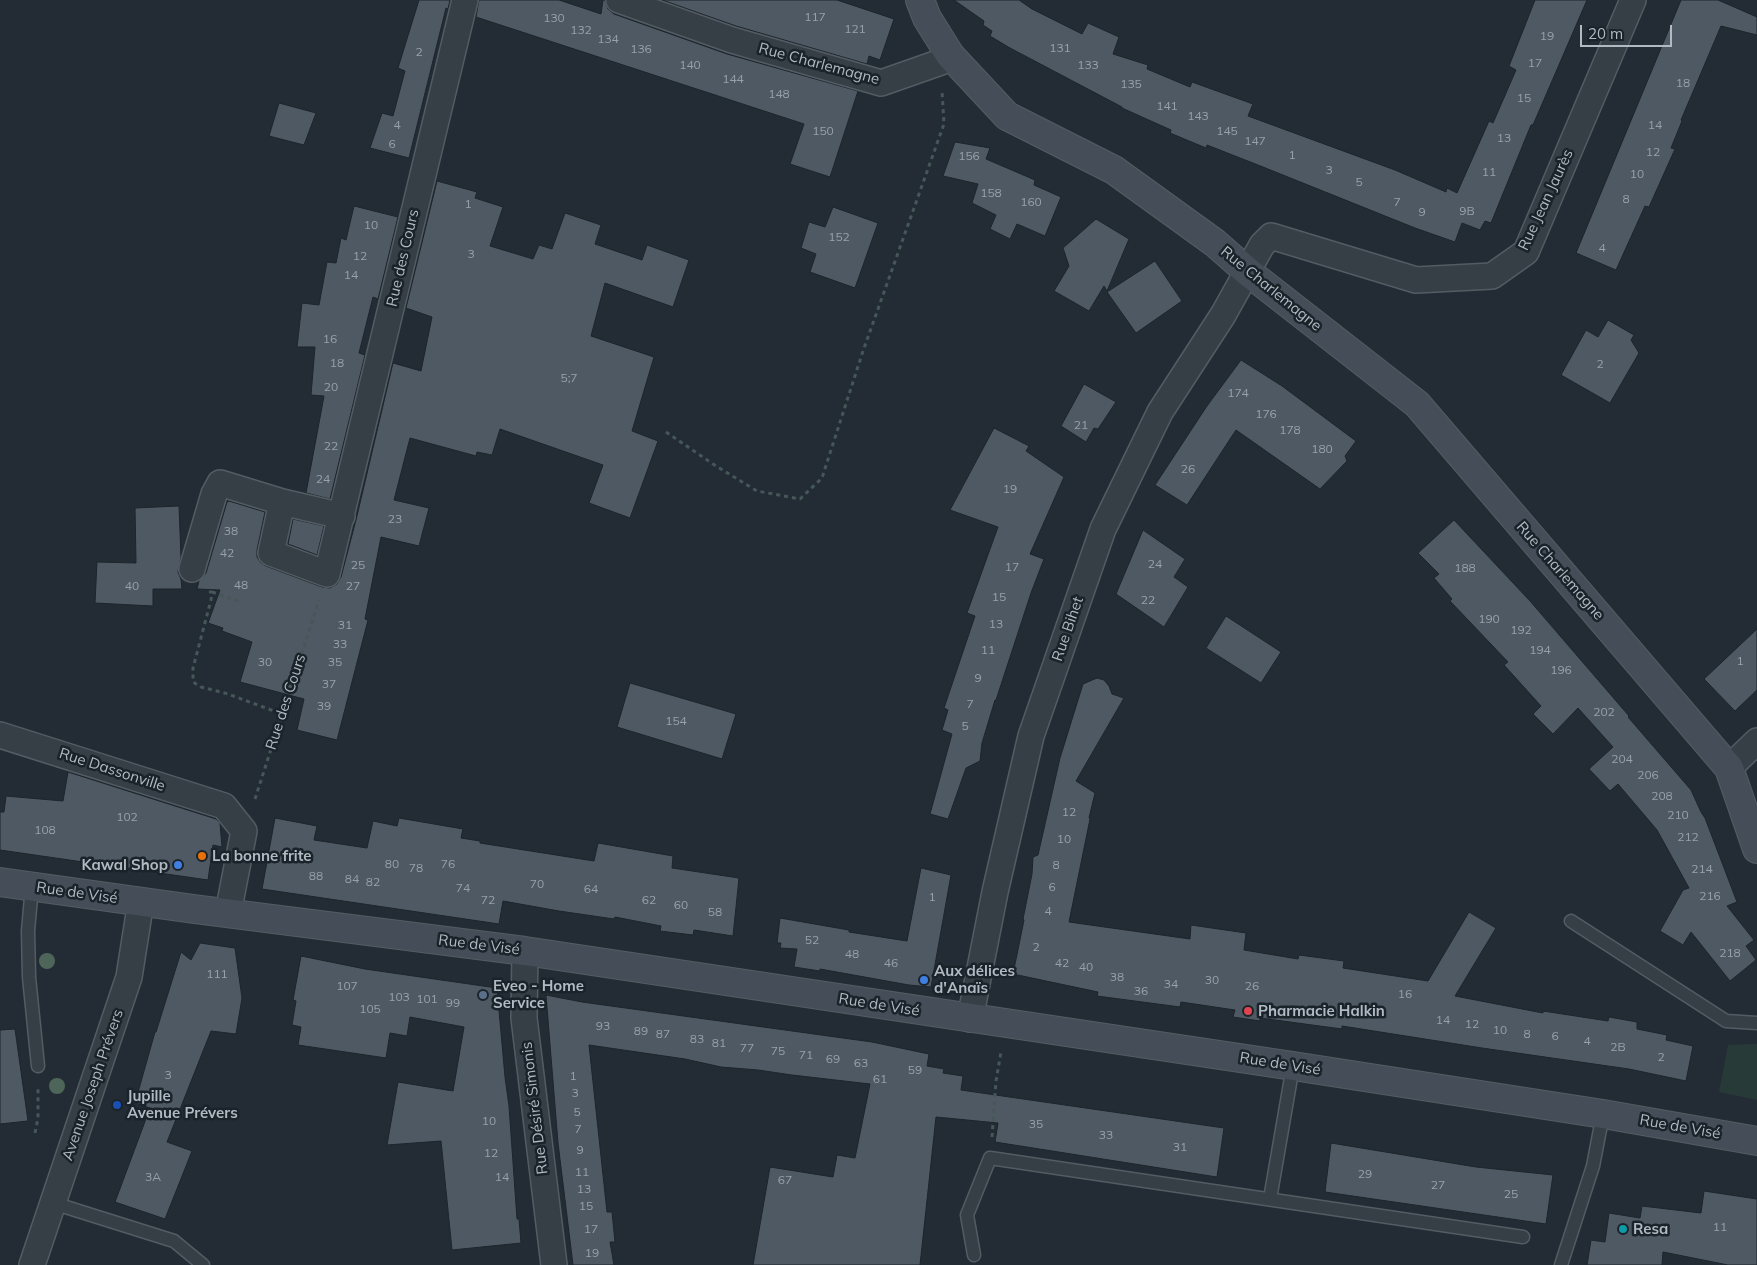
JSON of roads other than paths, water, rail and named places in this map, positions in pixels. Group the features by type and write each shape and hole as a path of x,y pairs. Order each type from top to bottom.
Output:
{"main road":[{"path":"920,0 946,58"},
{"name":"Rue Charlemagne","path":"946,58 1007,116 1114,170 1214,243 1416,404 1729,768 1757,849"},
{"name":"Rue de Visé","path":"0,882 525,951 1293,1066 1603,1114 1757,1141"}],"street":[{"name":"Rue des Cours","path":"282,502 271,553 327,574 465,0"},
{"name":"Rue Charlemagne","path":"618,0 732,40 881,83 946,58"},
{"name":"Rue Jean Jaurès","path":"1248,272 1262,245 1271,236 1416,280 1492,276 1526,252 1633,0"},
{"name":"Rue Bihet","path":"970,1019 995,892 1031,736 1102,529 1160,412 1218,323 1248,272"},
{"path":"192,569 214,494 220,483 282,502 342,516"},
{"name":"Rue Dassonville","path":"0,735 224,806 244,831 228,913"},
{"path":"1729,768 1757,741"},
{"name":"Avenue Joseph Prévers","path":"32,1265 129,977 141,901"},
{"name":"Rue Désiré Simonis","path":"525,951 524,1018 554,1265"}],"lane":[{"path":"32,886 28,930 29,977 38,1066"},
{"path":"1571,921 1726,1021 1757,1023"},
{"path":"1270,1199 1293,1066"},
{"path":"1561,1265 1593,1166 1603,1114"},
{"path":"974,1255 967,1215 990,1158 1523,1237"},
{"path":"53,1203 174,1241 203,1265"}],"place":[{"name":"La bonne frite","path":"202,856"},
{"name":"Kawal Shop","path":"178,865"},
{"name":"Aux délices d'Anaïs","path":"924,980"},
{"name":"Eveo - Home Service","path":"483,995"},
{"name":"Pharmacie Halkin","path":"1248,1011"},
{"name":"Jupille Avenue Prévers","path":"117,1105"},
{"name":"Resa","path":"1623,1229"}]}
